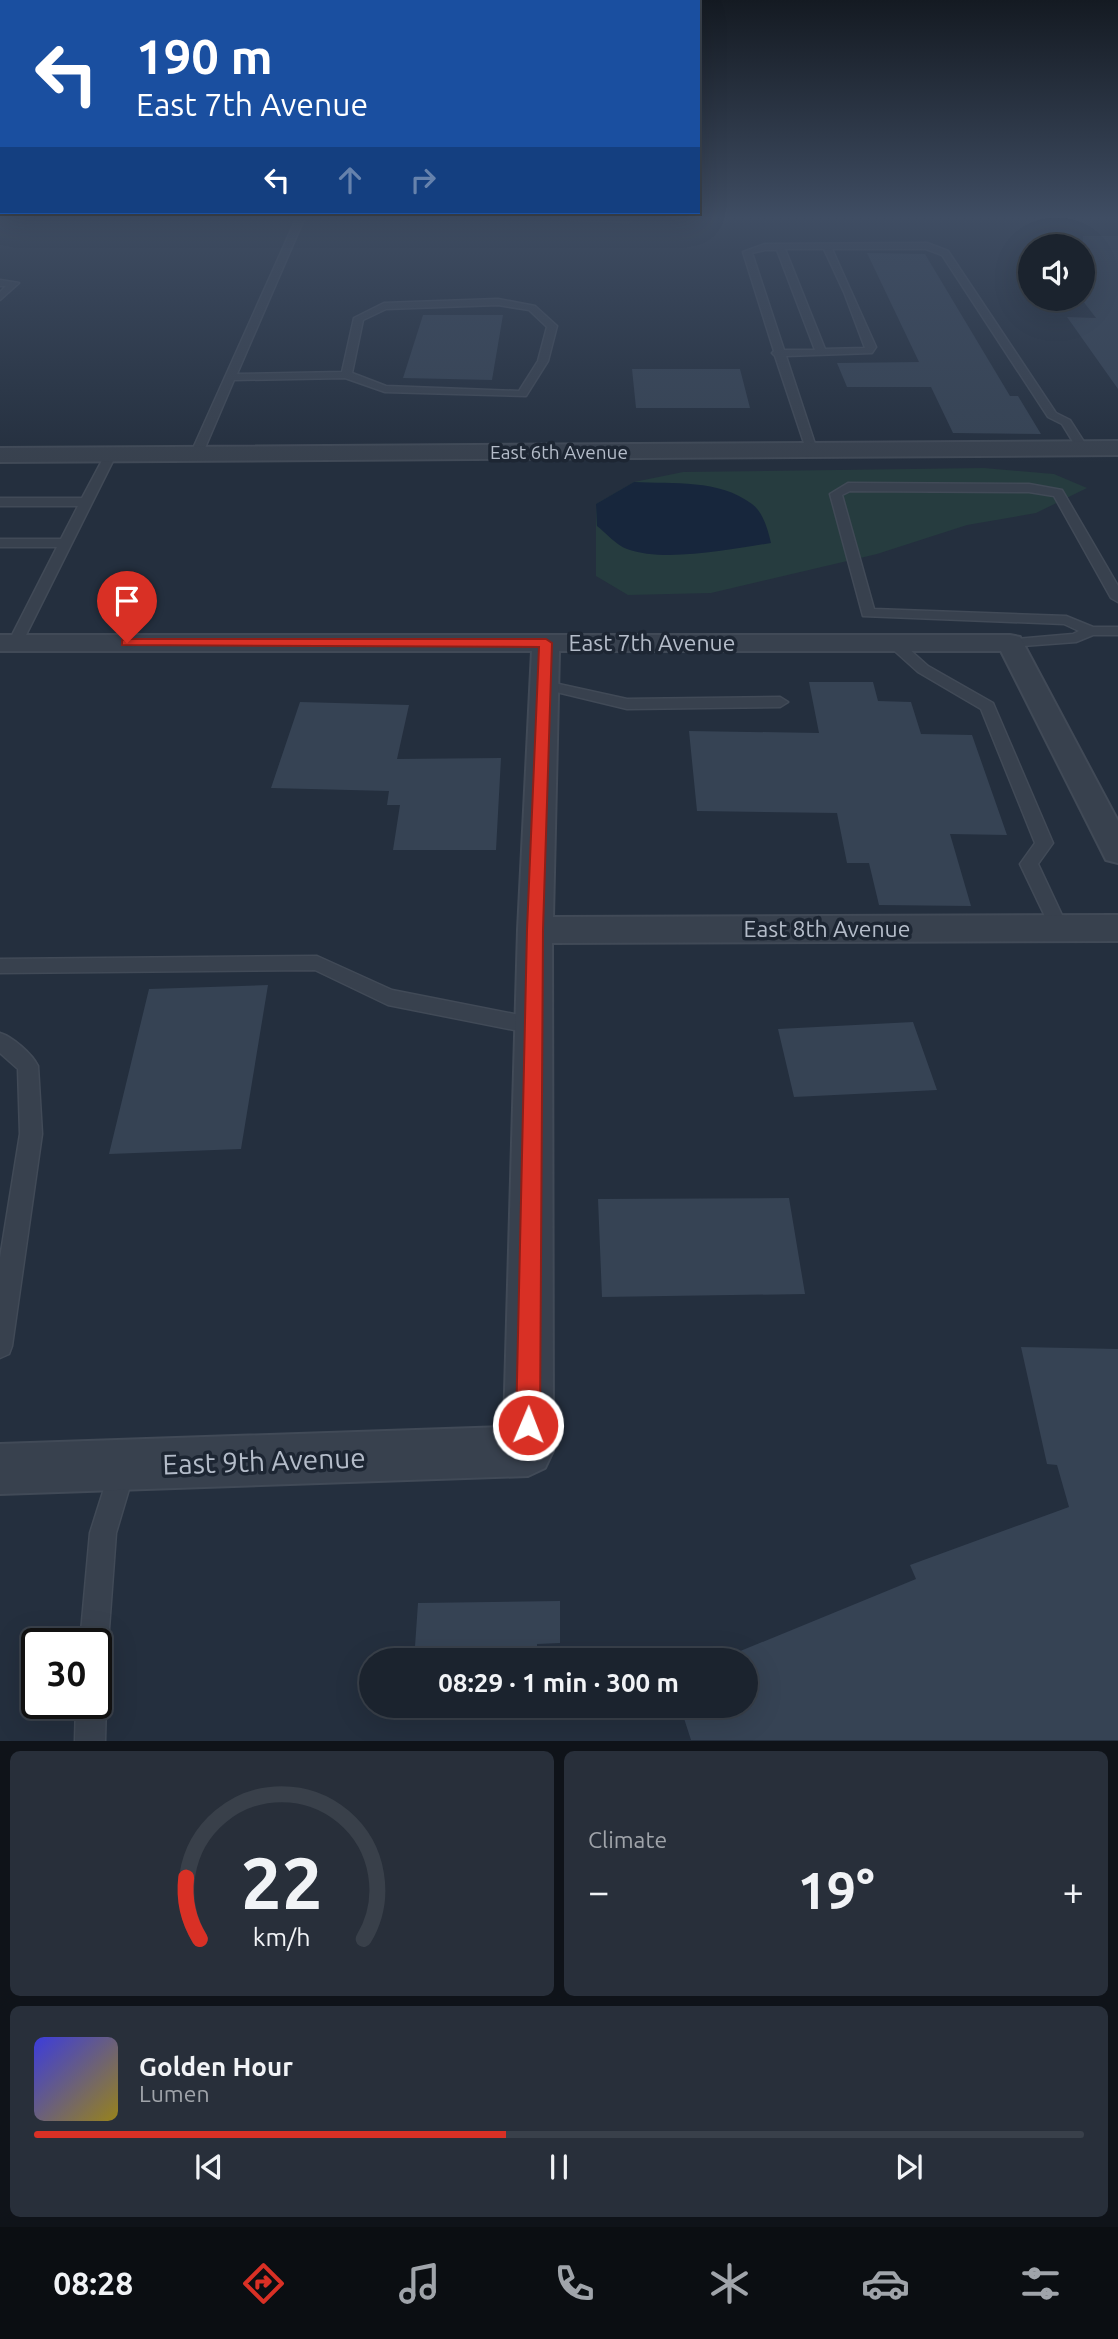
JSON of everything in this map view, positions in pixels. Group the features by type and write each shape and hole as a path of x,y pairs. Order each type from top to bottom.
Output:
{"street":[{"name":"East 6th Avenue","path":"0,455 1118,448"},
{"name":"East 7th Avenue","path":"8,643 1010,643"},
{"path":"534,1026 546,643"},
{"path":"1010,643 1118,852"},
{"name":"East 8th Avenue","path":"535,930 1118,928"},
{"name":"East 9th Avenue","path":"0,1469 528,1451 534,1026"}],"lane":[{"path":"196,454 264,300"},
{"path":"761,300 811,450"},
{"path":"801,300 821,352"},
{"path":"777,353 868,351 871,347 852,300"},
{"path":"976,300 1052,415 1066,422 1082,449"},
{"path":"230,377 346,375 385,389 523,394 543,361 552,326 532,308 498,302 384,306 359,318 346,375"},
{"path":"8,643 65,543 110,455"},
{"path":"1118,598 1058,493 1029,488 848,487 836,494 868,613 1066,620 1091,631 1118,631"},
{"path":"0,502 86,502"},
{"path":"0,543 65,543"},
{"path":"1010,643 1076,638 1091,631"},
{"path":"894,643 923,669 988,706 1044,842 1030,864 1059,928"},
{"path":"545,685 627,704 780,702"},
{"path":"0,966 317,963 388,997 534,1026"},
{"path":"0,1041 28,1066 31,1135 4,1274 0,1346"},
{"path":"95,1628 103,1533 123,1465"},
{"path":"90,1741 91,1719"}],"green space":[{"path":"984,468 1054,474 1087,488 1036,513 967,525 877,554 711,593 628,595 596,576 596,504 634,482 683,472"}],"water":[{"path":"634,482 695,484 725,490 739,496 759,512 771,543 679,555 642,553 627,549 597,526 596,504"}],"building":[{"path":"890,300 953,300 1010,396 1018,396 1041,434 953,433 931,387 847,387 837,363 919,362"},
{"path":"1095,300 1118,300 1118,389 1067,317 1096,318 1091,311 1095,311"},
{"path":"423,315 503,315 492,380 403,378"},
{"path":"632,369 740,369 750,408 636,408"},
{"path":"809,682 873,682 878,701 911,702 921,734 972,735 1007,835 950,834 971,906 879,905 869,863 847,863 837,813 697,811 689,731 819,733"},
{"path":"300,702 409,705 397,759 501,758 496,850 393,850 400,805 387,805 389,791 271,788"},
{"path":"268,985 241,1149 109,1154 149,989"},
{"path":"913,1022 937,1090 794,1097 778,1029"},
{"path":"789,1198 805,1294 602,1297 598,1199"},
{"path":"1021,1347 1118,1349 1118,1740 691,1740 684,1718 758,1718 758,1648 748,1648 916,1579 910,1565 1069,1507 1057,1465 1047,1464"},
{"path":"560,1601 560,1643 537,1644 537,1648 415,1648 418,1603"}],"route":[{"path":"127,643 546,643 535,930 528,1425"}]}
